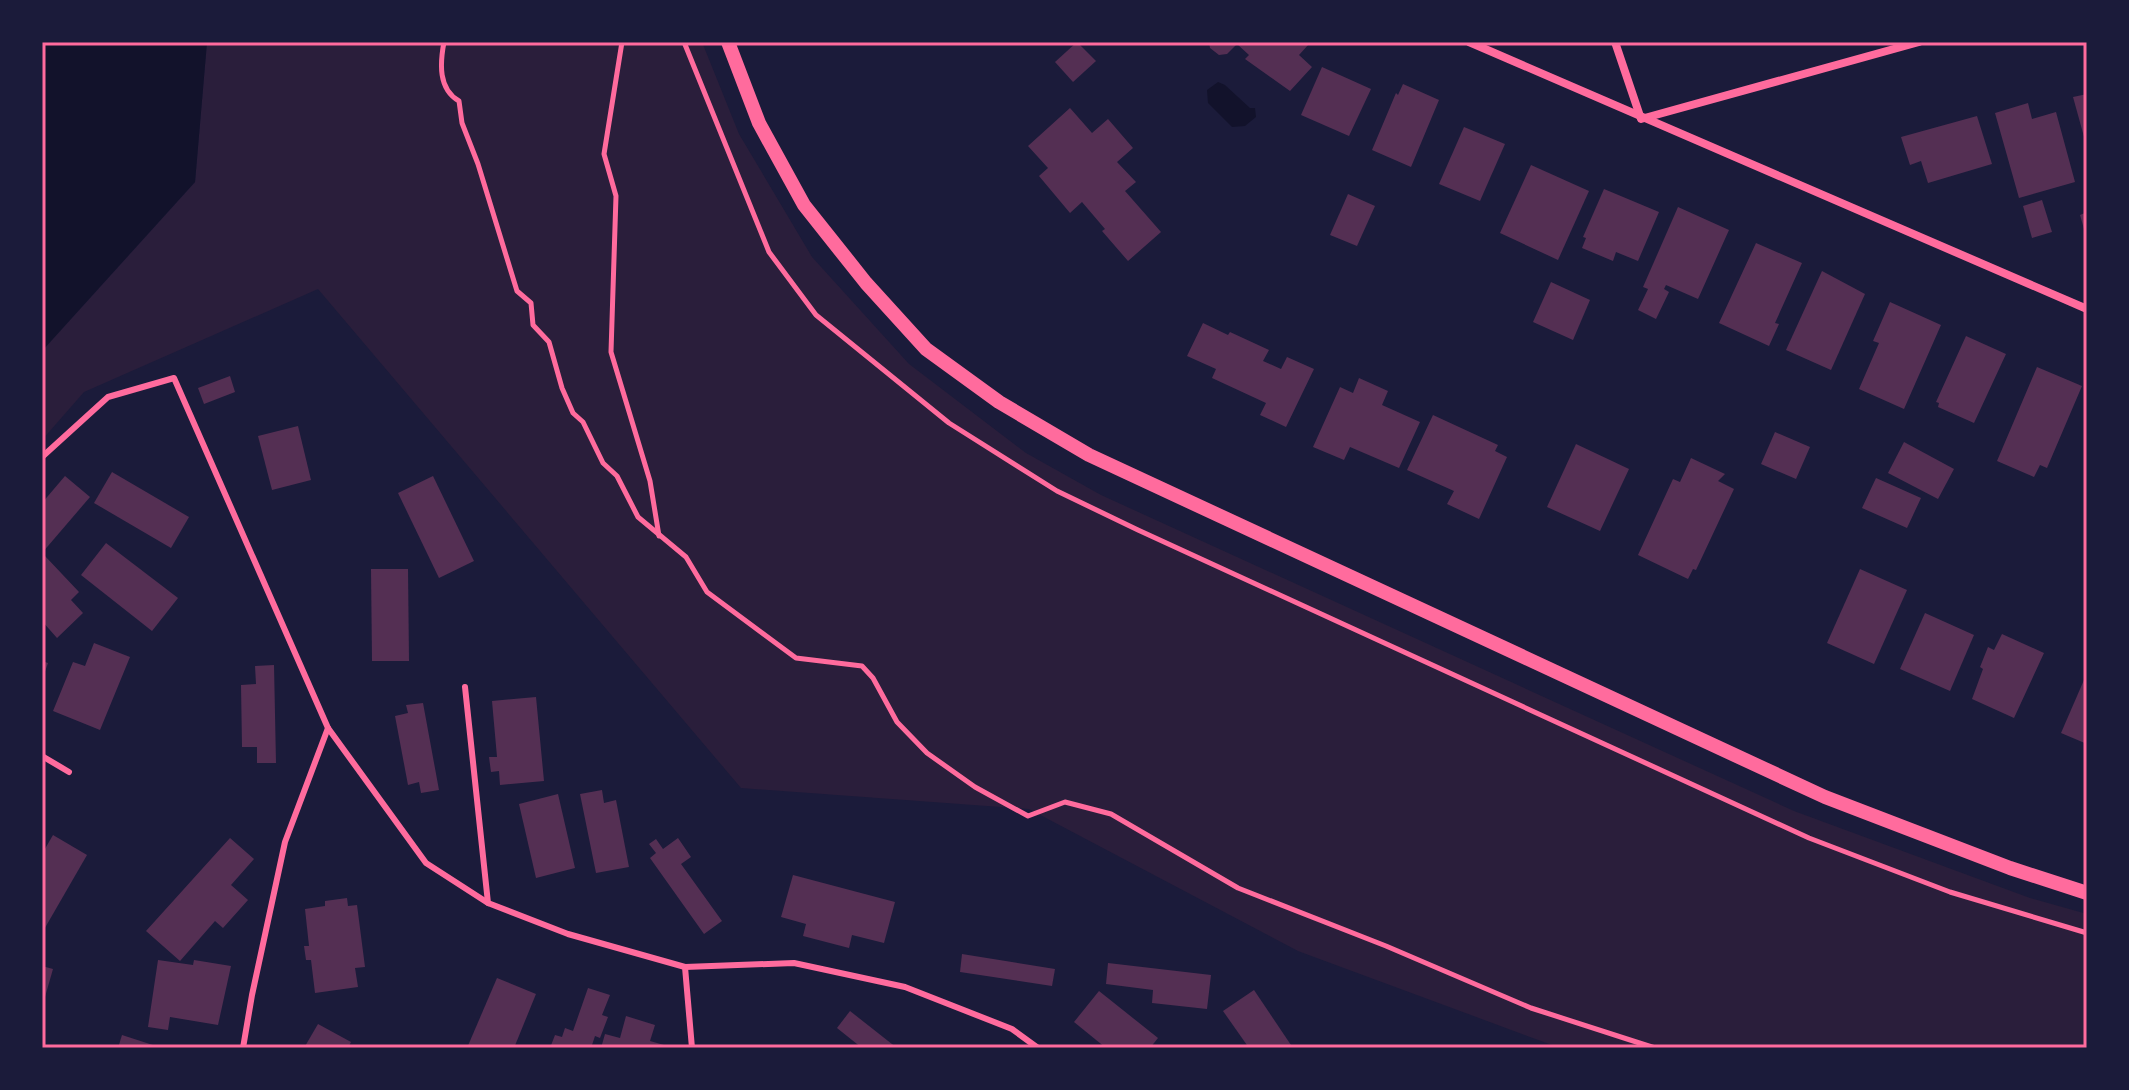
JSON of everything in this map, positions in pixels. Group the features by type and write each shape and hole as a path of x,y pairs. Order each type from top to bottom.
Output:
{"street":[{"path":"728,42 759,123 804,205 866,283 926,349 999,402 1089,455 1825,797 2010,868 2087,893"},
{"path":"1469,42 1641,119 2087,309"},
{"path":"1615,42 1641,119"},
{"path":"1641,119 1919,42"}],"lane":[{"path":"42,457 108,397 174,378 328,728 426,863 488,903 568,934 685,967 794,963 905,987 1012,1029 1038,1048"},
{"path":"465,687 488,903"},
{"path":"243,1048 285,842 328,728"},
{"path":"42,756 69,772"},
{"path":"685,967 692,1048"}],"path":[{"path":"444,42 441,61 444,83 449,96 459,101 462,123 517,291 531,303 533,325 549,342 562,388 573,413 583,422 603,463 617,476 638,517 686,557 707,592 796,658 862,666 873,678 897,722 927,753 975,787 1028,816 1065,802 1111,814 1238,888 1386,946 1531,1008 1655,1048"},
{"path":"622,42 604,154 616,196 611,352 650,481 659,537"}],"shaded area":[{"path":"42,42 207,42 195,182 42,351"},
{"path":"207,42 702,42 739,134 812,257 909,364 1026,453 1101,495 1794,811 2030,898 2087,914 2087,1048 1560,1048 1298,951 1029,809 741,788 318,289 84,392 42,440 42,351 195,182"},
{"path":"1218,82 1250,108 1255,108 1256,117 1245,126 1232,127 1208,103 1207,90"}],"building":[{"path":"1077,42 1096,61 1073,82 1055,62"},
{"path":"1209,42 1307,42 1309,44 1299,55 1312,67 1290,91 1245,59 1249,55 1237,44 1227,54 1219,55 1210,48"},
{"path":"1322,67 1371,89 1349,136 1301,115"},
{"path":"1403,84 1439,100 1411,167 1372,150 1396,93 1398,95"},
{"path":"2087,94 2087,144 2086,144 2073,97"},
{"path":"2028,103 2032,119 2056,112 2075,182 2019,198 1995,113"},
{"path":"1070,108 1092,133 1108,119 1133,148 1117,162 1136,182 1125,191 1161,232 1128,261 1082,202 1070,213 1039,176 1048,168 1028,146"},
{"path":"1977,116 1992,164 1928,183 1921,161 1910,165 1901,137"},
{"path":"1464,127 1505,144 1480,201 1439,184"},
{"path":"1531,165 1589,191 1558,260 1500,233"},
{"path":"1604,189 1659,212 1638,261 1616,252 1613,261 1582,248 1586,238 1583,237"},
{"path":"1348,194 1375,206 1357,246 1330,235"},
{"path":"2042,200 2052,232 2032,238 2023,206"},
{"path":"1678,207 1729,230 1698,299 1666,285 1664,289 1669,292 1656,319 1638,310 1648,289 1643,287"},
{"path":"2087,212 2087,235 2086,236 2080,215"},
{"path":"1756,243 1802,263 1775,323 1779,324 1769,346 1719,323"},
{"path":"1822,271 1865,294 1831,370 1786,350"},
{"path":"1551,282 1590,300 1573,340 1533,322"},
{"path":"1890,302 1941,325 1904,409 1859,389 1879,343 1873,341"},
{"path":"1203,323 1269,350 1263,361 1281,369 1287,357 1314,369 1286,427 1260,415 1266,403 1212,378 1216,369 1187,356"},
{"path":"1966,336 2006,354 1974,423 1938,407 1939,403 1936,402"},
{"path":"2037,367 2082,386 2047,468 2040,465 2034,477 1997,461"},
{"path":"230,376 235,392 204,404 198,388"},
{"path":"1359,378 1388,391 1382,405 1420,422 1399,468 1350,447 1344,460 1313,447 1340,387 1353,393"},
{"path":"1433,415 1498,445 1495,451 1507,457 1479,519 1447,504 1454,491 1407,470"},
{"path":"298,426 311,480 272,490 258,436"},
{"path":"1775,432 1810,447 1796,479 1761,464"},
{"path":"1904,442 1954,469 1938,499 1888,473"},
{"path":"1576,444 1629,469 1600,531 1547,507"},
{"path":"1691,458 1725,474 1718,481 1734,489 1696,570 1693,569 1688,579 1638,555 1673,479 1680,482"},
{"path":"112,472 189,517 171,548 94,503"},
{"path":"65,476 90,497 42,553 42,503"},
{"path":"433,476 474,561 439,578 398,493"},
{"path":"1876,478 1921,498 1907,528 1862,508"},
{"path":"106,543 178,598 152,631 81,575"},
{"path":"45,556 79,592 71,600 83,613 57,638 42,621 42,559"},
{"path":"371,569 408,569 409,661 372,661"},
{"path":"1860,569 1907,590 1874,664 1827,643"},
{"path":"1925,613 1974,635 1950,691 1900,669"},
{"path":"2002,634 2044,653 2014,718 1972,699 1988,647 1994,650"},
{"path":"94,643 130,657 100,730 53,711 73,662 85,666"},
{"path":"42,661 48,663 42,680"},
{"path":"274,665 276,763 257,763 257,747 242,747 241,685 256,684 255,666"},
{"path":"2087,673 2087,744 2061,733"},
{"path":"536,697 544,781 500,785 499,771 491,772 489,757 497,757 492,701"},
{"path":"423,703 439,790 421,793 419,782 408,785 395,716 408,713 406,705"},
{"path":"602,790 604,803 616,800 629,867 596,873 580,794"},
{"path":"558,794 575,868 536,878 519,804"},
{"path":"53,835 87,855 42,933 42,854"},
{"path":"230,838 254,859 231,885 248,900 223,928 215,921 180,961 146,931"},
{"path":"678,838 691,857 681,864 722,921 704,934 650,858 656,853 649,844 656,839 663,849"},
{"path":"793,875 895,902 884,943 852,935 849,948 803,936 806,924 781,917"},
{"path":"347,898 348,906 357,905 365,967 355,968 358,987 315,993 311,960 306,960 304,946 309,946 305,909 325,906 325,901"},
{"path":"962,954 1055,969 1052,986 960,972"},
{"path":"158,960 193,965 194,960 231,966 218,1025 170,1017 168,1030 148,1027"},
{"path":"1108,963 1211,975 1207,1009 1152,1003 1153,990 1106,984"},
{"path":"42,966 53,969 43,1004 42,1004"},
{"path":"497,978 536,994 514,1048 467,1048"},
{"path":"588,988 610,995 602,1015 608,1017 600,1038 595,1036 591,1048 550,1048 555,1035 562,1037 565,1028 573,1031"},
{"path":"1254,990 1293,1048 1249,1048 1223,1011"},
{"path":"1099,991 1158,1038 1150,1048 1106,1048 1074,1022"},
{"path":"850,1011 897,1048 862,1048 837,1028"},
{"path":"626,1016 655,1025 650,1041 664,1045 663,1048 601,1048 605,1034 620,1038"},
{"path":"318,1024 351,1042 348,1048 304,1048"},
{"path":"122,1035 159,1047 159,1048 118,1048"}]}
